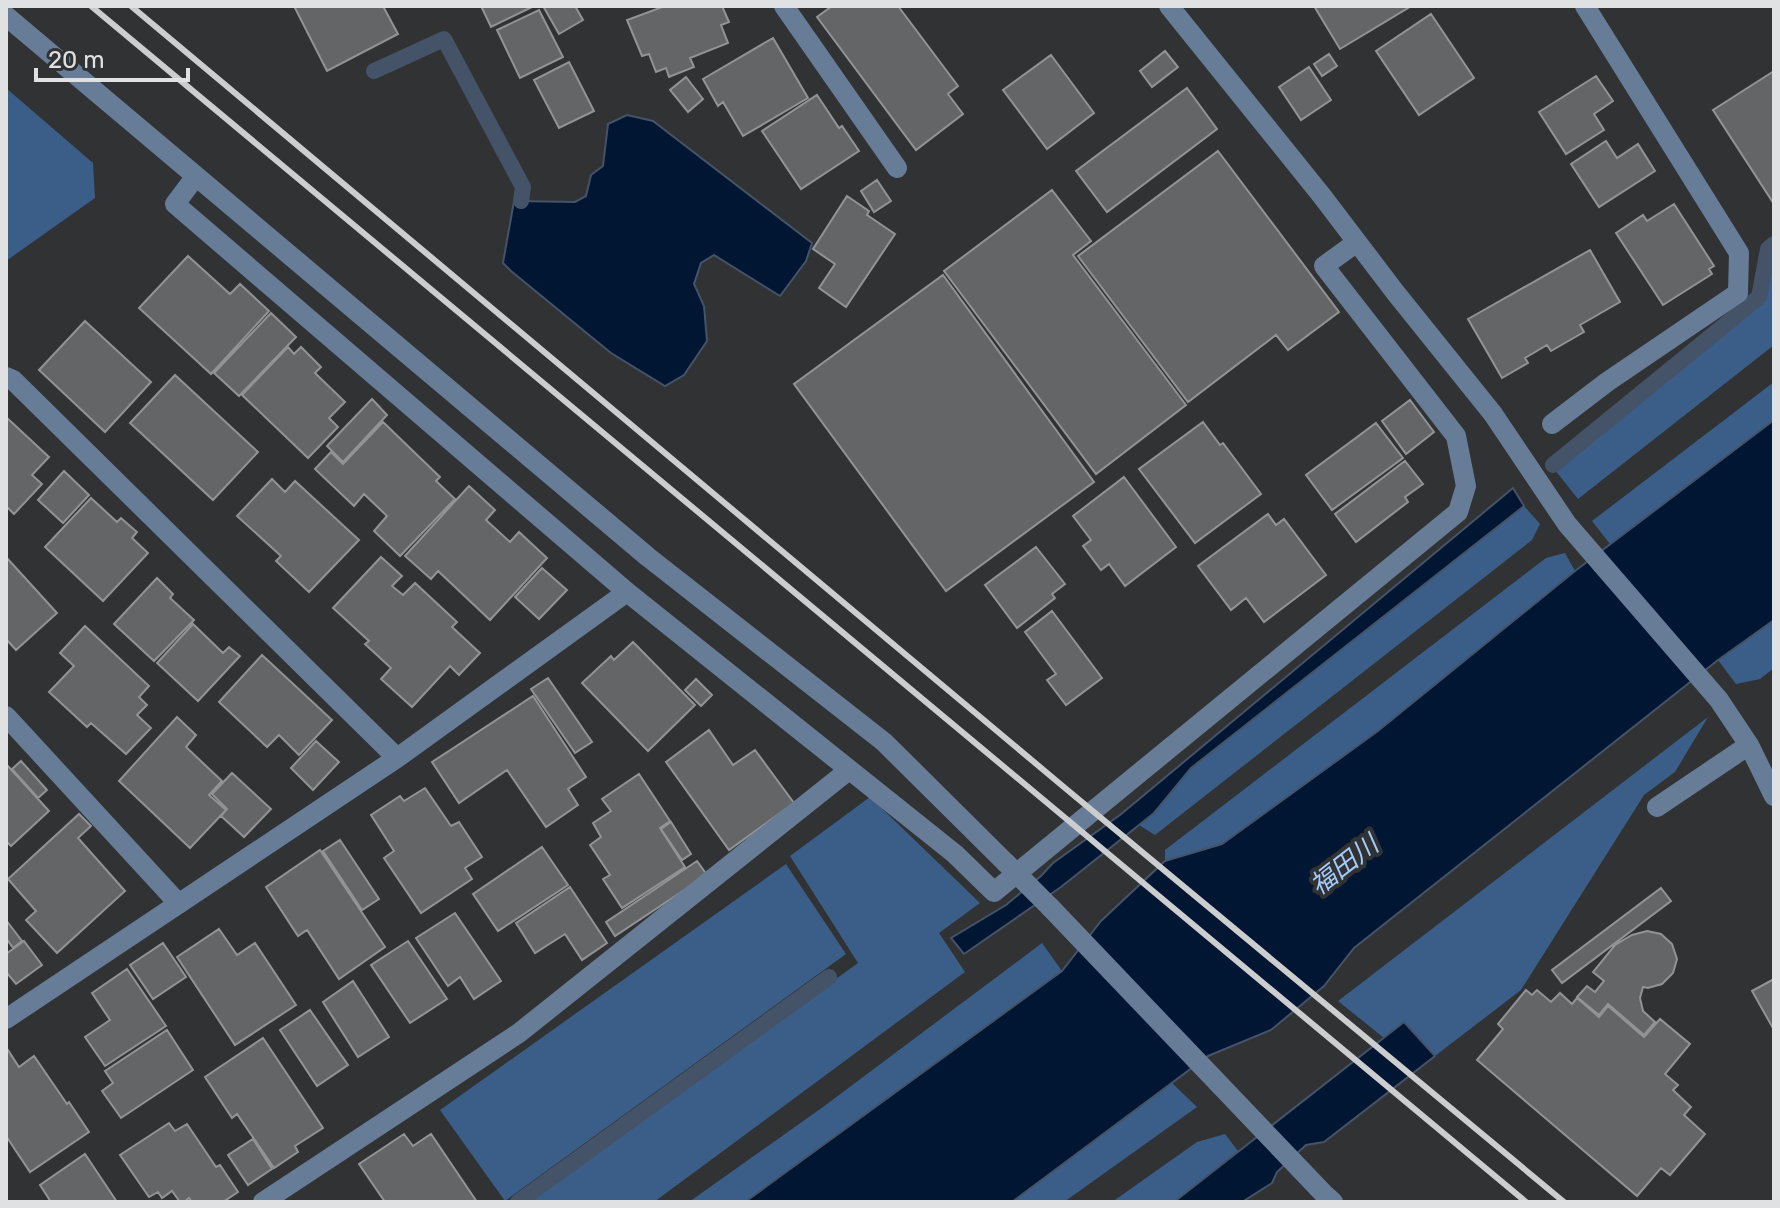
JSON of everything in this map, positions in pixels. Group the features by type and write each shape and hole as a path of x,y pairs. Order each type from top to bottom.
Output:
{"street":[{"path":"784,6 897,168"},
{"path":"1169,6 1493,414 1567,524 1719,700 1772,785"},
{"path":"1552,424 1607,382 1738,293 1739,253 1585,6"},
{"path":"6,16 648,557 884,742 1057,914 1296,1165 1322,1199"},
{"path":"196,176 175,204 627,592 955,854 994,892 1458,512 1466,486 1456,436 1324,266 1357,242"},
{"path":"6,377 13,380 397,758"},
{"path":"6,1019 397,758 627,592"},
{"path":"6,716 179,904"},
{"path":"1657,807 1749,745"},
{"path":"263,1202 519,1033 849,770"}],"shaded area":[{"path":"6,88 93,163 95,198 6,261"},
{"path":"1774,250 1774,345 1578,499 1555,470 1763,299"},
{"path":"1774,382 1774,420 1610,544 1592,521"},
{"path":"1524,506 1540,524 1532,540 1155,835 1139,825 1154,813 1191,768"},
{"path":"1565,553 1575,571 1378,731 1222,844 1165,861 1165,850 1546,558"},
{"path":"1774,620 1774,668 1760,679 1736,684 1718,660"},
{"path":"1708,717 1675,772 1644,795 1521,990 1435,1056 1404,1023 1384,1038 1338,1001"},
{"path":"870,797 980,903 939,933 965,972 654,1202 526,1202 858,963 790,856"},
{"path":"786,864 846,954 505,1201 440,1110"},
{"path":"1042,943 1062,971 745,1202 689,1202 823,1107"},
{"path":"1172,1083 1197,1107 1064,1202 1012,1202"},
{"path":"1225,1134 1238,1151 1174,1202 1112,1202 1197,1142"}],"water":[{"path":"627,115 653,121 812,243 806,261 780,296 714,255 701,263 694,284 704,306 707,341 684,375 665,386 611,353 503,263 514,201 575,202 586,196 591,175 603,166 608,124"},
{"name":"福田川","path":"1774,420 1774,620 1718,660 1354,948 1324,986 1271,1030 1208,1056 1012,1202 745,1202 1062,971 1101,921 1165,861 1222,844 1378,731 1575,571"},
{"path":"1513,488 1524,506 1191,768 1154,813 1061,887 964,954 951,938 1006,905 1053,863 1120,815"},
{"path":"1404,1022 1435,1056 1324,1142 1306,1145 1277,1172 1272,1183 1242,1202 1174,1202"}],"building":[{"path":"294,6 383,6 398,34 327,71"},
{"path":"481,6 534,6 491,27"},
{"path":"543,6 575,6 583,20 559,34"},
{"path":"665,6 722,6 729,22 721,25 728,43 690,58 694,67 669,77 666,68 656,72 649,54 642,56 627,20"},
{"path":"832,6 898,6 958,86 948,94 963,114 916,150 817,17"},
{"path":"1314,6 1406,6 1408,8 1340,49"},
{"path":"539,10 563,57 520,78 497,30"},
{"path":"1431,14 1474,78 1419,115 1376,51"},
{"path":"773,38 808,98 743,136 723,102 718,106 703,79"},
{"path":"1165,51 1178,67 1152,87 1140,71"},
{"path":"1329,54 1337,66 1322,76 1314,64"},
{"path":"1051,55 1094,113 1047,149 1003,90"},
{"path":"569,62 594,111 559,128 534,80"},
{"path":"1309,67 1331,100 1301,120 1279,87"},
{"path":"1774,71 1774,204 1713,110"},
{"path":"1596,76 1613,101 1594,114 1604,130 1566,154 1539,112"},
{"path":"686,77 703,99 688,112 670,90"},
{"path":"1187,88 1217,129 1107,212 1076,171"},
{"path":"817,95 859,151 801,189 762,131"},
{"path":"1606,141 1617,158 1638,144 1655,171 1599,207 1571,164"},
{"path":"1218,151 1339,312 1288,350 1276,335 1188,402 1078,256"},
{"path":"877,180 891,201 874,212 861,191"},
{"path":"1052,190 1091,241 1073,255 1186,405 1096,474 944,271"},
{"path":"847,196 869,211 867,215 895,234 846,307 819,288 835,264 813,249"},
{"path":"1674,204 1714,266 1709,269 1712,274 1663,305 1616,233 1643,215 1647,221"},
{"path":"1590,250 1620,302 1580,325 1584,332 1551,351 1547,345 1525,358 1528,363 1502,378 1468,319"},
{"path":"188,256 230,294 240,284 269,311 211,374 139,308"},
{"path":"943,275 1094,482 946,591 794,384"},
{"path":"271,313 296,337 239,396 214,373"},
{"path":"85,321 151,382 105,432 39,370"},
{"path":"288,347 294,354 301,347 321,367 315,373 345,402 329,418 338,427 308,458 242,395"},
{"path":"175,375 258,452 213,500 130,423"},
{"path":"372,399 387,415 343,462 327,446"},
{"path":"1410,400 1434,432 1406,454 1382,421"},
{"path":"6,417 49,457 32,475 42,484 14,514 6,506"},
{"path":"383,422 440,477 436,481 455,499 400,556 374,531 387,516 364,494 354,506 315,469 331,452 343,464"},
{"path":"1203,422 1220,445 1223,443 1261,494 1195,543 1139,469"},
{"path":"1376,423 1403,458 1332,510 1306,475"},
{"path":"1405,461 1423,484 1405,497 1408,502 1356,542 1335,514"},
{"path":"64,471 89,495 63,523 38,500"},
{"path":"1124,477 1176,547 1125,586 1109,564 1101,570 1083,546 1091,540 1073,516"},
{"path":"272,479 285,492 295,481 359,540 309,592 276,561 281,556 237,516"},
{"path":"469,486 495,510 486,520 510,542 519,532 547,558 490,620 438,571 431,579 405,556"},
{"path":"91,498 117,522 121,518 137,532 132,538 148,553 103,601 45,547"},
{"path":"1268,514 1276,525 1284,519 1326,575 1264,622 1246,598 1231,610 1198,566"},
{"path":"1036,547 1065,584 1052,594 1055,598 1017,628 985,585"},
{"path":"6,557 57,613 16,650 6,639"},
{"path":"381,557 402,576 392,586 403,595 415,583 457,622 452,627 480,653 459,675 450,666 412,707 381,679 391,668 365,644 369,641 333,608"},
{"path":"542,568 567,590 539,619 515,597"},
{"path":"157,578 173,594 170,598 194,620 154,661 114,624"},
{"path":"1052,611 1102,678 1066,705 1047,680 1056,674 1025,632"},
{"path":"193,624 223,653 229,647 240,656 198,701 157,663"},
{"path":"85,626 149,686 139,697 147,705 137,715 151,728 126,754 91,723 87,727 49,692 74,666 60,653"},
{"path":"633,642 695,705 648,751 582,683 611,656 614,660"},
{"path":"262,655 332,720 299,755 279,735 267,747 219,702"},
{"path":"548,678 592,742 575,753 531,689"},
{"path":"696,679 712,695 701,706 685,690"},
{"path":"533,696 586,777 568,789 578,805 546,827 507,770 459,803 432,762"},
{"path":"177,717 196,735 186,747 222,781 209,795 226,810 190,848 119,781"},
{"path":"709,730 733,765 755,750 794,803 729,850 666,762"},
{"path":"316,741 339,762 313,790 291,768"},
{"path":"21,761 47,790 38,798 12,769"},
{"path":"6,764 49,811 11,846 6,841"},
{"path":"232,773 271,809 244,837 221,816 227,809 212,794"},
{"path":"639,774 670,821 660,828 685,867 622,908 603,879 610,875 590,845 601,837 593,823 611,811 602,799"},
{"path":"425,788 451,826 459,822 482,857 465,868 472,879 421,913 384,858 394,851 371,815 400,796 404,801"},
{"path":"79,814 91,826 78,838 125,891 57,953 26,920 36,911 8,879"},
{"path":"671,822 691,854 682,860 661,829"},
{"path":"340,840 379,899 362,910 323,851"},
{"path":"542,847 568,885 498,931 473,894"},
{"path":"320,850 385,947 339,979 307,930 298,936 266,887"},
{"path":"697,861 707,875 615,936 606,922"},
{"path":"570,887 607,943 582,960 565,934 535,953 516,923"},
{"path":"1661,888 1671,901 1562,983 1552,970"},
{"path":"455,913 501,981 474,999 460,977 448,986 416,938"},
{"path":"6,920 22,941 13,948 6,938"},
{"path":"219,929 237,955 255,943 296,1005 235,1045 177,957"},
{"path":"1647,931 1661,934 1672,944 1677,959 1673,973 1662,984 1643,987 1640,998 1643,1011 1655,1022 1644,1035 1608,1004 1599,1015 1577,997 1587,986 1595,992 1604,981 1593,972 1615,945"},
{"path":"24,941 42,965 16,984 6,972 6,954"},
{"path":"408,941 447,999 410,1023 371,965"},
{"path":"163,943 186,977 153,999 130,965"},
{"path":"127,969 166,1026 105,1066 85,1037 110,1020 92,993"},
{"path":"1774,979 1774,1030 1752,991"},
{"path":"353,981 389,1037 358,1057 323,1002"},
{"path":"1526,990 1532,995 1537,990 1551,1002 1560,993 1572,1004 1577,998 1599,1017 1608,1006 1644,1037 1660,1019 1690,1044 1665,1074 1678,1085 1673,1090 1691,1107 1684,1115 1705,1134 1670,1175 1661,1168 1637,1196 1477,1060 1503,1029 1498,1024"},
{"path":"310,1010 348,1065 317,1086 280,1030"},
{"path":"167,1030 193,1070 121,1118 102,1091 113,1083 105,1071"},
{"path":"263,1038 323,1128 295,1146 298,1152 274,1168 237,1114 232,1118 205,1077"},
{"path":"8,1050 19,1067 34,1056 89,1132 30,1172 6,1136"},
{"path":"169,1123 175,1131 187,1124 216,1167 220,1165 238,1192 223,1202 192,1202 189,1198 180,1202 172,1191 162,1198 158,1192 149,1197 120,1155"},
{"path":"404,1134 413,1146 431,1134 477,1202 385,1202 359,1164"},
{"path":"253,1139 272,1169 248,1185 228,1155"},
{"path":"85,1154 117,1202 51,1202 40,1185"}],"waterway":[{"path":"374,71 444,39 523,187 521,201"},
{"path":"1553,465 1759,297 1768,249 1774,244"},
{"path":"518,1202 829,977"}],"railway":[{"path":"91,6 1526,1202"},
{"path":"131,6 1564,1202"}]}
